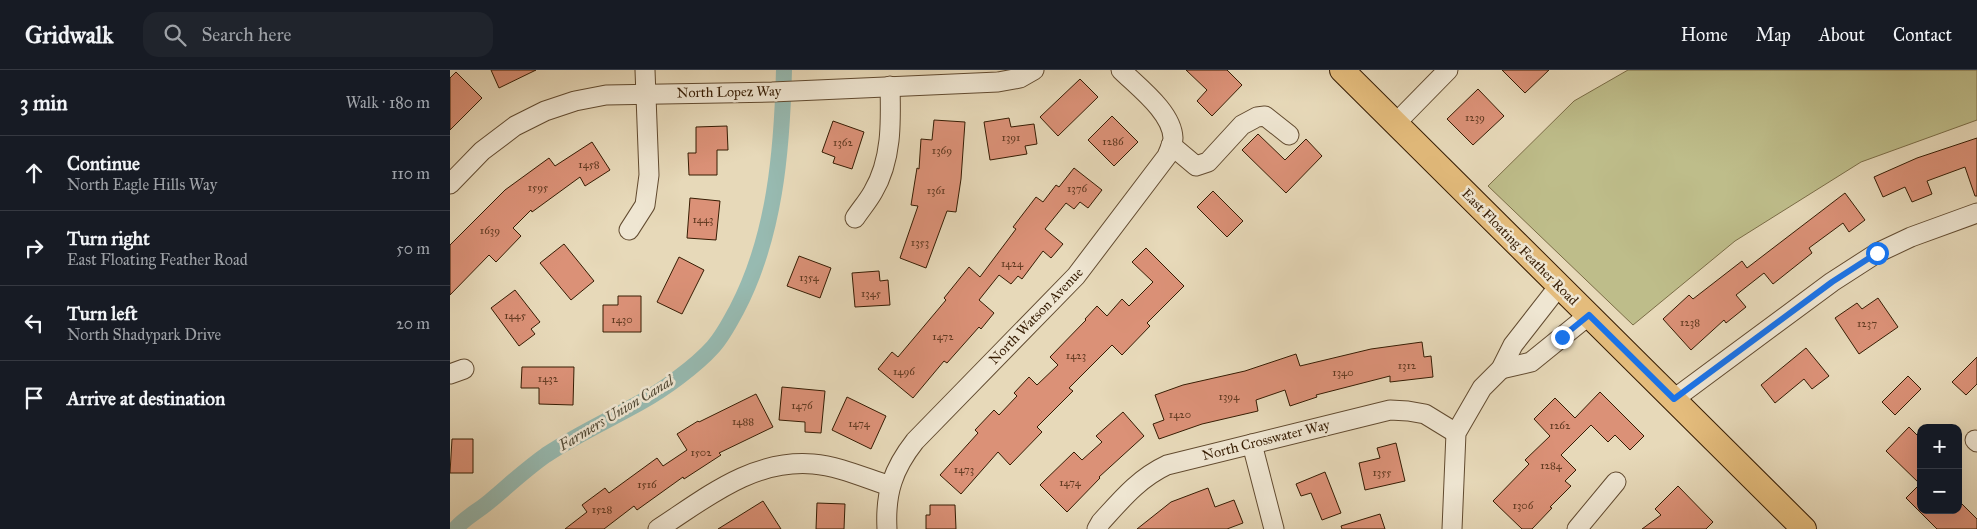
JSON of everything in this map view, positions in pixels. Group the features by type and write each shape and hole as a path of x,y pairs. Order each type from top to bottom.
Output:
{"main road":[{"name":"East Floating Feather Road","path":"1342,70 1804,529"}],"street":[{"path":"629,230 645,205 648,182 650,155 645,70"},
{"name":"North Lopez Way","path":"450,184 500,136 515,126 545,111 575,101 598,97 647,94 772,92 998,82 1020,78 1034,70"},
{"path":"1121,70 1165,114 1171,127 1172,142 1196,166 1208,162 1242,125 1257,117 1265,116 1290,135"},
{"path":"1395,124 1448,70"},
{"path":"855,218 874,191 886,162 891,132 890,86"},
{"name":"North Watson Avenue","path":"887,529 886,506 890,486 903,456 915,440 1076,276 1167,156 1172,142"},
{"path":"1674,399 1832,282 1877,253 1911,237 1977,213"},
{"path":"1452,529 1456,433 1482,388 1501,369 1513,345 1559,286"},
{"path":"1501,369 1531,362 1589,315"},
{"name":"North Crosswater Way","path":"1097,529 1125,496 1151,472 1167,465 1390,410 1408,410 1425,414 1456,433"},
{"path":"1252,444 1274,529"},
{"path":"658,529 730,483 750,473 770,467 790,464 814,464 844,471 890,486"},
{"path":"1577,529 1616,482"}],"shaded area":[{"path":"1628,70 1977,70 1977,120 1861,162 1735,241 1633,325 1488,186 1574,101"}],"building":[{"path":"491,70 536,70 499,88"},
{"path":"1186,70 1227,70 1242,85 1212,116 1197,101 1207,90"},
{"path":"1502,70 1549,70 1525,93"},
{"path":"456,72 482,98 450,130 450,78"},
{"path":"1080,79 1098,97 1058,136 1040,117"},
{"path":"1478,89 1504,116 1473,145 1447,119"},
{"path":"1112,116 1138,142 1114,166 1088,140"},
{"path":"1009,118 1011,127 1034,124 1037,144 1025,146 1027,154 990,160 984,122"},
{"path":"934,120 965,122 961,179 956,212 947,211 926,268 900,258 918,206 911,205 917,168 919,169 921,139 932,140"},
{"path":"833,121 864,132 852,169 833,163 835,157 822,152"},
{"path":"727,126 728,150 717,150 717,175 689,175 688,153 696,153 696,127"},
{"path":"1258,134 1285,160 1306,139 1322,156 1286,193 1242,150"},
{"path":"1977,138 1977,196 1975,196 1965,167 1927,181 1932,194 1912,202 1905,187 1883,197 1874,177 1917,158"},
{"path":"592,142 610,170 585,186 580,177 532,212 531,210 513,228 521,236 496,262 489,255 450,295 450,245 505,190 549,158 555,166"},
{"path":"1074,168 1102,190 1088,208 1080,202 1074,209 1066,203 1045,229 1063,244 1051,258 1043,251 1022,279 1018,276 1011,284 999,275 979,300 994,313 947,363 944,361 913,398 878,369 892,352 898,357 946,300 944,298 969,267 980,277 1016,229 1013,227 1036,197 1043,202 1056,185 1059,187"},
{"path":"1213,191 1243,221 1227,237 1197,207"},
{"path":"1845,193 1865,220 1849,232 1843,223 1809,248 1812,253 1773,284 1764,273 1736,295 1746,307 1726,323 1724,320 1691,350 1663,319 1689,295 1693,299 1742,261 1747,268"},
{"path":"690,198 720,201 716,240 687,238"},
{"path":"564,244 594,281 571,300 540,263"},
{"path":"1146,248 1184,286 1147,323 1150,326 1122,355 1112,345 1069,388 1073,391 1037,427 1042,432 1010,465 998,452 961,494 940,475 978,433 975,430 994,410 999,415 1017,396 1014,393 1029,377 1037,385 1058,365 1050,357 1097,306 1107,316 1122,299 1129,306 1153,282 1132,262"},
{"path":"799,256 831,268 820,298 787,286"},
{"path":"679,257 704,270 682,314 657,302"},
{"path":"879,271 880,281 888,280 890,305 855,307 852,273"},
{"path":"515,290 540,322 531,329 535,334 519,346 491,308"},
{"path":"618,296 641,296 641,332 603,332 603,305 618,305"},
{"path":"1878,298 1898,327 1859,354 1835,318 1857,303 1862,309"},
{"path":"1422,342 1424,357 1431,356 1433,377 1390,382 1390,376 1316,395 1317,397 1290,406 1285,390 1256,400 1258,411 1202,424 1159,439 1153,424 1164,420 1155,395 1183,385 1245,371 1296,354 1300,366 1371,349"},
{"path":"1806,348 1829,376 1812,389 1804,379 1775,403 1761,385"},
{"path":"1977,357 1977,384 1966,395 1952,382"},
{"path":"522,367 574,367 573,405 539,404 539,388 521,388"},
{"path":"1908,376 1921,389 1895,415 1882,402"},
{"path":"782,387 825,391 821,433 805,432 805,422 779,420"},
{"path":"1600,392 1644,436 1630,450 1615,435 1608,442 1591,425 1561,455 1576,470 1565,481 1571,486 1532,529 1522,529 1493,501 1529,464 1525,460 1550,436 1534,419 1555,398 1575,418"},
{"path":"756,394 773,427 719,453 721,455 684,479 683,477 637,510 634,506 604,529 565,529 587,512 582,505 605,488 609,493 657,458 663,466 687,450 677,434 698,421"},
{"path":"847,397 886,416 871,449 832,430"},
{"path":"1123,412 1144,436 1099,477 1067,512 1040,485 1074,452 1082,460 1102,442 1096,436"},
{"path":"1909,427 1917,435 1917,481 1886,451"},
{"path":"452,439 473,439 473,473 450,473"},
{"path":"1396,443 1405,481 1365,490 1359,463 1380,458 1377,448"},
{"path":"1325,472 1341,513 1322,520 1311,493 1301,496 1296,484"},
{"path":"1678,486 1713,522 1706,529 1642,529 1661,515 1655,509"},
{"path":"1917,487 1917,509 1906,498"},
{"path":"1208,488 1215,507 1234,500 1243,523 1227,529 1137,529 1171,502"},
{"path":"763,501 781,529 718,529"},
{"path":"817,503 845,504 844,529 816,529"},
{"path":"1962,504 1977,519 1977,529 1937,529 1922,514 1962,514"},
{"path":"930,505 955,505 956,529 926,529 926,515 930,515"},
{"path":"1380,514 1385,529 1342,529 1341,526"}],"waterway":[{"name":"Farmers Union Canal","path":"455,529 546,455 641,402 689,370 720,338 737,309 750,281 768,223 778,162 784,70"}],"route":[{"path":"1562,337 1589,315 1674,399 1832,282 1877,253"}]}
